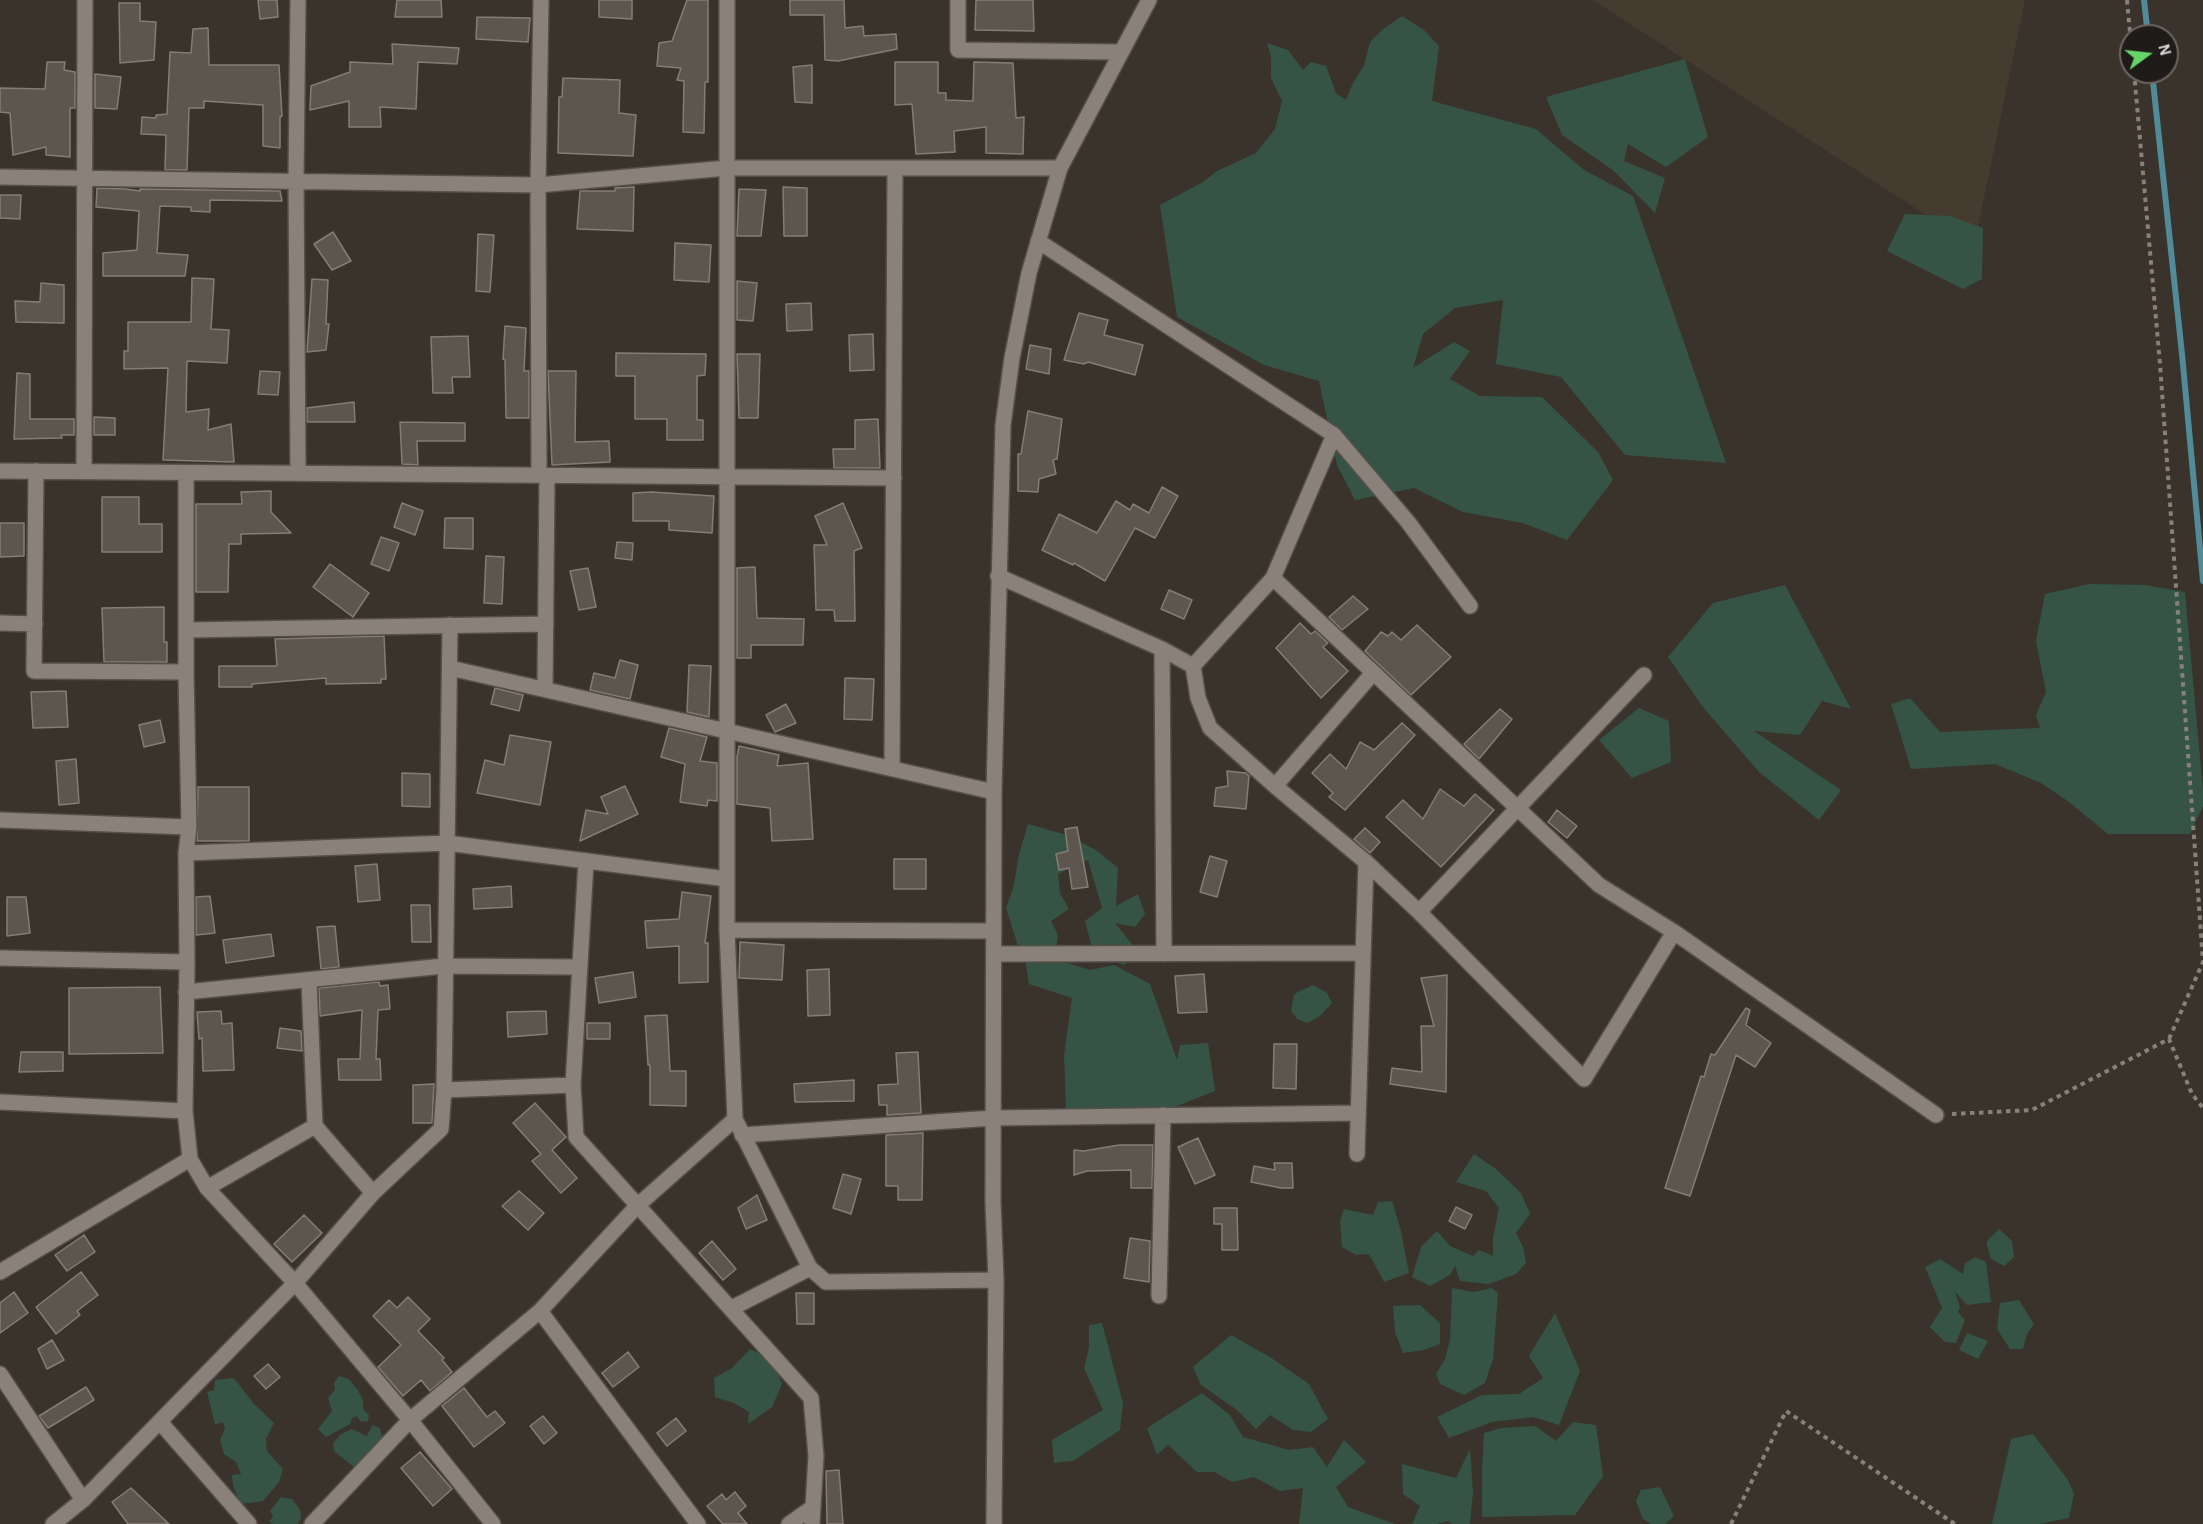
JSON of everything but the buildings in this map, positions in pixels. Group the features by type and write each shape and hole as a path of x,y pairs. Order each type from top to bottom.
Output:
{"street":[{"path":"84,472 85,0"},
{"path":"298,0 296,180 298,473"},
{"path":"541,0 538,185 546,624 545,689"},
{"path":"727,0 727,930 735,1119 810,1268 826,1282 996,1280"},
{"path":"958,0 958,50 1120,52"},
{"path":"994,1524 996,1280 993,1118 994,792 1003,425 1012,358 1029,273 1060,168 1149,0"},
{"path":"0,177 538,185 727,168 1060,168"},
{"path":"892,768 895,168"},
{"path":"1038,241 1334,435 1408,522 1470,606"},
{"path":"1334,435 1273,578 1194,666 1198,698 1210,728 1366,862 1584,1078 1674,932"},
{"path":"0,471 894,478"},
{"path":"36,471 34,671 186,672"},
{"path":"186,473 189,827 186,853 187,963 184,1111 190,1159 207,1188 295,1283 410,1420 493,1524"},
{"path":"998,576 1194,666"},
{"path":"1273,578 1599,885 1674,932 1936,1115"},
{"path":"0,624 35,624"},
{"path":"186,630 546,624"},
{"path":"53,1524 83,1500 160,1422 295,1283 373,1193 441,1129 444,1090 450,625"},
{"path":"1162,650 1164,954"},
{"path":"450,668 994,792"},
{"path":"1275,786 1373,673"},
{"path":"1419,912 1644,675"},
{"path":"0,820 189,827"},
{"path":"186,853 447,843 727,879"},
{"path":"586,862 573,1085 576,1137 811,1398 816,1456 812,1524"},
{"path":"1357,1154 1366,862"},
{"path":"727,930 994,931"},
{"path":"994,954 1362,953"},
{"path":"0,958 187,963"},
{"path":"186,992 444,966 579,967"},
{"path":"309,980 315,1126 373,1193"},
{"path":"444,1090 573,1085"},
{"path":"0,1102 184,1111"},
{"path":"742,1135 993,1118 1357,1113"},
{"path":"1159,1296 1163,1115"},
{"path":"312,1524 410,1420 540,1311 637,1206 735,1119"},
{"path":"207,1188 315,1126"},
{"path":"0,1272 190,1159"},
{"path":"732,1308 810,1268"},
{"path":"540,1311 698,1524"},
{"path":"0,1374 83,1500"},
{"path":"160,1422 249,1524"},
{"path":"789,1524 813,1507"}],"path":[{"path":"2127,0 2129,24"},
{"path":"1936,1115 2032,1110 2169,1039 2203,962 2160,364 2135,84"},
{"path":"2169,1039 2192,1094 2203,1108"},
{"path":"1731,1524 1786,1411 1955,1524"}],"shaded area":[{"path":"1593,0 2025,0 1974,246"}],"green space":[{"path":"1402,16 1424,30 1439,46 1432,101 1536,129 1584,170 1633,196 1726,463 1625,455 1561,377 1496,364 1503,300 1455,308 1423,334 1413,368 1454,342 1470,351 1450,379 1480,396 1542,397 1598,452 1613,480 1567,540 1523,523 1463,512 1414,488 1355,500 1337,465 1319,381 1264,365 1177,317 1160,205 1203,182 1217,171 1256,153 1275,129 1282,101 1271,78 1271,57 1267,43 1288,50 1303,70 1311,62 1326,66 1336,93 1346,100 1364,66 1370,42"},
{"path":"1685,59 1708,137 1666,167 1628,144 1624,161 1665,178 1655,213 1614,171 1562,135 1546,97"},
{"path":"1905,214 1950,216 1983,228 1982,279 1963,289 1887,251"},
{"path":"2089,584 2145,585 2185,592 2203,790 2203,806 2190,834 2108,834 2069,802 2041,783 1995,764 1911,769 1891,704 1910,698 1940,732 2040,728 2036,715 2046,692 2036,641 2045,594"},
{"path":"1785,585 1851,709 1822,701 1800,735 1754,731 1841,790 1819,820 1759,772 1703,707 1668,657 1713,603"},
{"path":"1639,708 1669,721 1671,762 1632,778 1599,740"},
{"path":"1028,824 1067,835 1096,850 1118,868 1116,906 1138,894 1145,914 1135,927 1115,923 1139,953 1124,965 1093,952 1085,921 1102,908 1088,860 1058,874 1060,893 1069,909 1051,921 1058,935 1056,948 1032,951 1018,946 1006,908 1014,885 1019,854"},
{"path":"1024,953 1090,970 1114,965 1150,984 1177,1060 1180,1045 1208,1043 1215,1091 1162,1112 1066,1110 1064,1055 1072,998 1029,984"},
{"path":"1313,985 1327,993 1332,1003 1320,1016 1307,1023 1297,1019 1291,1011 1294,994"},
{"path":"1474,1154 1496,1169 1521,1193 1530,1214 1516,1233 1523,1247 1526,1263 1516,1274 1489,1284 1460,1281 1455,1266 1450,1275 1430,1286 1412,1277 1421,1247 1437,1231 1450,1246 1473,1256 1479,1250 1493,1256 1493,1238 1499,1208 1486,1191 1456,1182"},
{"path":"1392,1201 1401,1231 1409,1273 1384,1282 1369,1254 1356,1255 1342,1247 1340,1221 1344,1209 1373,1215 1378,1202"},
{"path":"1999,1229 2012,1241 2014,1257 2004,1266 1991,1259 1986,1242"},
{"path":"1975,1257 1986,1262 1991,1302 1967,1305 1955,1292 1960,1307 1958,1312 1965,1320 1956,1343 1945,1342 1930,1327 1942,1308 1925,1267 1940,1259 1963,1274 1965,1263"},
{"path":"1452,1288 1474,1292 1492,1288 1498,1293 1493,1359 1485,1383 1464,1395 1440,1384 1436,1374 1445,1359 1450,1340"},
{"path":"2019,1300 2034,1324 2027,1334 2023,1349 2010,1349 1997,1329 2000,1303"},
{"path":"1420,1305 1440,1323 1440,1344 1424,1350 1403,1353 1395,1332 1393,1306"},
{"path":"1555,1313 1580,1371 1559,1425 1533,1417 1492,1422 1449,1438 1437,1417 1482,1395 1519,1394 1543,1378 1529,1356"},
{"path":"1102,1323 1123,1403 1120,1430 1073,1461 1054,1463 1052,1440 1103,1410 1084,1368 1089,1348 1089,1325"},
{"path":"1967,1333 1988,1341 1978,1359 1959,1350"},
{"path":"1231,1335 1270,1357 1309,1384 1328,1419 1311,1432 1293,1430 1270,1415 1256,1429 1237,1410 1201,1385 1193,1367"},
{"path":"750,1349 772,1359 782,1384 772,1407 748,1424 749,1412 734,1403 715,1397 714,1378 732,1368"},
{"path":"339,1376 349,1379 358,1390 363,1401 363,1409 369,1415 368,1421 361,1422 357,1416 352,1418 350,1424 326,1437 318,1429 332,1411 328,1398 335,1390 334,1383"},
{"path":"234,1378 254,1404 274,1423 266,1439 267,1451 283,1469 279,1482 263,1501 240,1504 232,1475 241,1474 236,1462 224,1454 220,1440 225,1429 223,1422 215,1425 207,1392 214,1390 215,1380"},
{"path":"1202,1393 1230,1415 1243,1437 1289,1450 1313,1447 1327,1467 1344,1440 1366,1462 1336,1487 1348,1507 1395,1524 1299,1524 1303,1488 1280,1491 1254,1477 1232,1482 1214,1472 1197,1472 1168,1445 1157,1455 1147,1428"},
{"path":"1573,1422 1596,1425 1603,1476 1575,1515 1482,1517 1484,1433 1501,1428 1535,1426 1556,1441"},
{"path":"372,1425 380,1428 384,1447 366,1468 354,1467 334,1451 333,1443 341,1434 352,1429 367,1436"},
{"path":"2033,1434 2068,1480 2074,1494 2069,1518 2039,1524 1992,1524 2011,1439"},
{"path":"1470,1449 1473,1492 1470,1524 1452,1524 1448,1521 1437,1524 1412,1524 1420,1506 1403,1494 1402,1464 1456,1478"},
{"path":"1660,1487 1674,1516 1665,1524 1651,1524 1643,1519 1636,1501 1641,1490"},
{"path":"281,1497 292,1499 300,1510 301,1518 298,1524 269,1522 273,1516 270,1511"}],"waterway":[{"path":"2144,0 2147,24"},
{"path":"2153,84 2203,581"}]}
